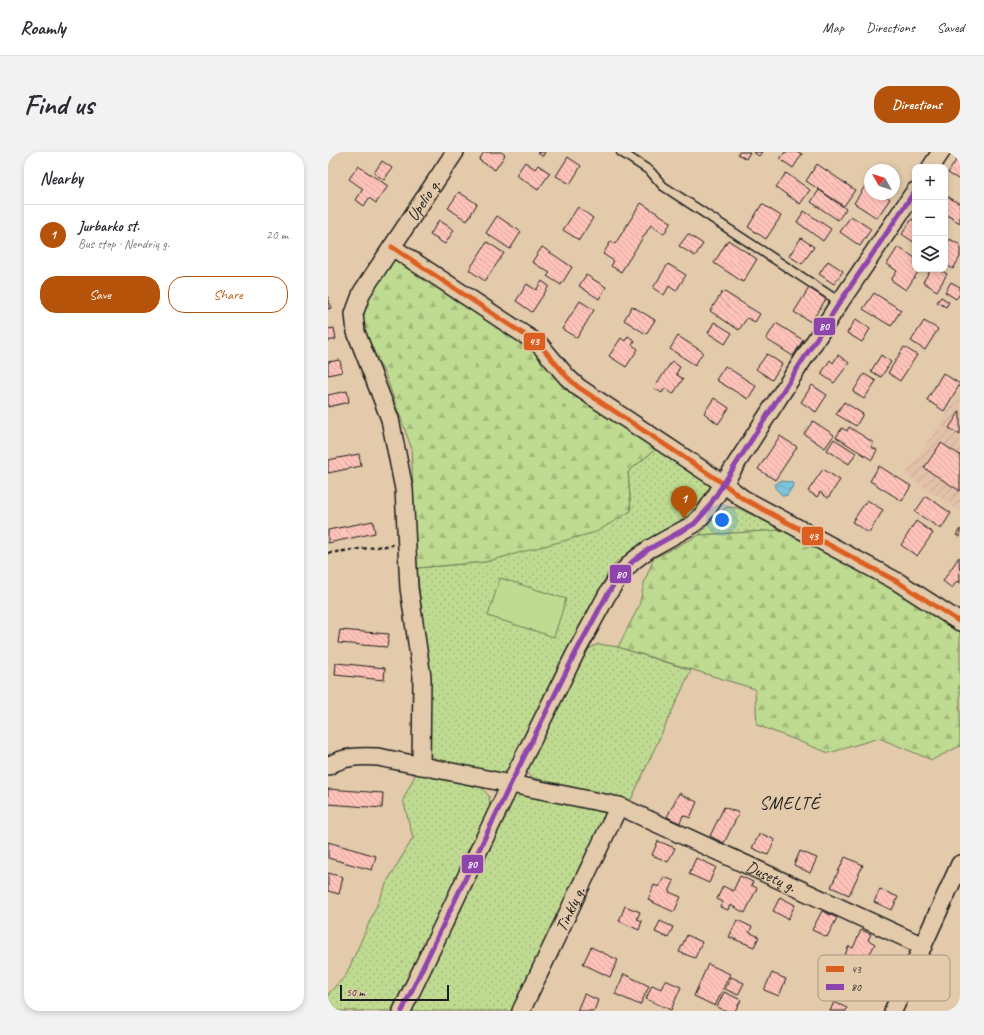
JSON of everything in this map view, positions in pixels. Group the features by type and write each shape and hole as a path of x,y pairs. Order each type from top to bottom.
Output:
{"street":[{"name":"Upelio g.","path":"421,766 422,677 409,588 404,489 390,419 356,332 354,314 362,292 455,152"},
{"path":"933,164 941,152"},
{"path":"402,1011 511,783 575,654 620,575 633,561 649,549 694,524 706,511 840,302 912,195"},
{"path":"392,247 540,345 567,377 578,387 724,484 742,498 898,582 960,622"},
{"name":"Dusetų g.","path":"328,766 337,761 357,756 378,757 619,806 923,946"},
{"name":"Tinklų g.","path":"521,1011 619,806"},
{"path":"919,955 960,864"},
{"path":"893,1011 898,1001"}],"lane":[{"path":"621,152 650,171 663,186 840,302"}],"path":[{"path":"328,553 407,544"}],"shaded area":[{"path":"960,393 960,511 906,475"}],"green space":[{"path":"393,254 541,353 658,447 628,472 631,511 596,532 485,562 417,568 411,447 385,374 358,323 365,296"},
{"path":"658,447 710,481 712,488 696,513 656,540 615,563 569,647 508,769 500,774 438,761 429,753 428,673 417,568 485,562 631,511 628,472"},
{"path":"727,507 738,508 783,530 699,535 714,517"},
{"path":"783,530 887,583 960,631 960,746 932,760 879,738 829,753 757,725 755,689 618,647 639,606 645,580 654,558 699,535"},
{"path":"500,578 566,599 554,637 488,616"},
{"path":"598,644 618,647 691,670 630,802 531,777 527,773 526,768 585,651"},
{"path":"416,773 481,787 489,796 490,808 391,1011 328,1011 328,994 346,975 388,880 413,838 403,800"},
{"path":"520,792 607,813 516,1011 409,1011 513,795"}],"water":[{"path":"780,481 792,482 793,486 787,495 783,496 775,488 775,485"}],"building":[{"path":"484,152 501,152 505,155 495,170 479,160"},
{"path":"537,152 545,152 543,156"},
{"path":"739,152 750,152 746,159 738,154"},
{"path":"753,152 762,152 759,156"},
{"path":"785,152 798,152 802,154 793,168 780,159"},
{"path":"568,157 581,166 570,184 556,176"},
{"path":"958,157 960,158 960,180 948,173"},
{"path":"382,161 392,168 384,180 374,173"},
{"path":"525,162 535,169 538,165 550,173 538,190 516,175"},
{"path":"817,164 855,190 844,206 806,181"},
{"path":"358,166 388,186 376,203 369,198 364,206 356,200 363,189 349,179"},
{"path":"786,173 810,190 800,204 776,187"},
{"path":"864,188 864,200 889,200 877,218 854,203"},
{"path":"819,190 846,209 838,220 811,202"},
{"path":"459,192 477,204 467,221 448,208"},
{"path":"948,197 960,204 960,223 948,216"},
{"path":"641,203 671,222 664,234 651,225 621,272 611,266 614,261 603,254 611,241 615,244"},
{"path":"762,204 781,216 766,239 748,227"},
{"path":"578,207 593,218 579,240 563,230"},
{"path":"804,211 831,229 823,241 797,222"},
{"path":"497,216 521,232 510,249 486,233"},
{"path":"851,216 871,229 860,246 840,232"},
{"path":"912,219 912,241 902,234"},
{"path":"439,220 454,230 445,244 430,235"},
{"path":"688,234 703,244 695,256 679,246"},
{"path":"801,238 814,247 802,264 789,256"},
{"path":"950,239 960,245 960,257 953,269 948,266 948,242"},
{"path":"728,240 757,259 743,282 714,263"},
{"path":"487,242 504,253 485,281 469,270"},
{"path":"542,247 572,267 561,285 547,276 550,273 532,262"},
{"path":"898,247 912,256 912,272 918,272 906,290 891,280 897,271 887,264"},
{"path":"828,261 843,271 834,284 819,274"},
{"path":"668,264 686,275 676,291 669,286 664,295 653,288"},
{"path":"929,272 943,272 947,274 937,291 923,282"},
{"path":"586,275 606,287 599,299 579,286"},
{"path":"542,281 549,286 532,312 516,301 527,284 536,290"},
{"path":"951,282 960,287 960,294 956,299 945,292"},
{"path":"809,288 826,299 811,322 794,312"},
{"path":"723,291 760,314 755,322 747,318 739,330 710,311"},
{"path":"874,293 901,310 891,326 863,309"},
{"path":"328,297 331,308 328,309"},
{"path":"941,297 949,302 946,307 937,302"},
{"path":"580,301 594,310 577,338 562,329"},
{"path":"632,306 655,320 646,334 624,320"},
{"path":"856,319 870,329 862,342 847,333"},
{"path":"924,321 938,329 925,350 911,341"},
{"path":"714,322 732,333 725,344 708,333"},
{"path":"776,323 803,340 793,356 766,339"},
{"path":"334,328 336,339 328,341 328,329"},
{"path":"628,336 635,341 632,345 638,349 626,367 609,356 621,338 625,341"},
{"path":"678,336 703,352 695,365 670,349"},
{"path":"904,347 917,355 900,381 888,373"},
{"path":"767,354 782,364 772,380 756,369"},
{"path":"838,355 849,363 834,383 821,374 830,360 833,363"},
{"path":"881,355 891,362 881,377 871,371"},
{"path":"340,360 342,372 328,375 328,362"},
{"path":"672,361 680,367 676,374 683,379 673,394 665,388 662,393 654,388"},
{"path":"725,366 756,386 748,399 716,380"},
{"path":"943,373 960,384 944,411 927,400"},
{"path":"864,374 876,381 864,399 853,392"},
{"path":"812,385 827,395 816,412 801,402"},
{"path":"347,391 349,402 328,407 328,395"},
{"path":"714,398 729,408 718,424 704,413"},
{"path":"844,402 863,414 856,426 836,414"},
{"path":"960,411 960,435 949,428"},
{"path":"813,421 834,435 825,448 804,434"},
{"path":"849,427 874,443 871,447 877,450 872,460 836,437 842,428 847,431"},
{"path":"780,436 797,447 775,480 758,469"},
{"path":"834,439 856,453 849,464 827,450"},
{"path":"941,443 960,455 960,491 924,468"},
{"path":"359,454 361,466 328,473 328,460"},
{"path":"879,466 911,486 902,501 870,481"},
{"path":"823,469 840,480 828,498 820,492 817,497 808,491"},
{"path":"926,496 951,513 941,529 915,512"},
{"path":"867,500 883,510 869,533 852,522"},
{"path":"373,521 375,533 328,543 328,530"},
{"path":"916,521 933,533 917,556 901,545"},
{"path":"960,529 960,537 956,535"},
{"path":"959,557 960,583 957,581 952,588 943,581"},
{"path":"340,630 389,634 387,647 338,643"},
{"path":"336,663 385,668 384,680 335,675"},
{"path":"328,789 383,793 382,808 328,804"},
{"path":"679,793 697,802 690,818 683,815 680,823 667,817"},
{"path":"724,807 739,813 724,843 710,836"},
{"path":"760,833 775,840 768,855 752,848"},
{"path":"658,841 675,848 668,862 652,855"},
{"path":"328,842 376,856 372,870 328,858"},
{"path":"800,851 817,858 810,873 794,865"},
{"path":"845,857 863,865 849,895 831,887"},
{"path":"696,858 716,867 709,883 689,874"},
{"path":"328,873 343,877 339,894 328,891"},
{"path":"740,876 753,882 751,885 757,888 745,913 730,905 728,910 720,907 723,902 717,899 723,886 733,891"},
{"path":"664,877 674,881 669,892 681,897 674,912 648,900 654,885 659,887"},
{"path":"880,889 898,897 892,910 874,902"},
{"path":"780,897 795,905 788,919 773,911"},
{"path":"625,906 640,912 637,919 642,921 639,930 619,921"},
{"path":"822,911 837,918 827,937 812,930"},
{"path":"737,920 752,927 749,932 759,937 754,947 729,937"},
{"path":"660,921 673,927 668,938 655,932"},
{"path":"861,930 871,934 868,940 875,944 869,955 845,955 849,946 853,948"},
{"path":"687,935 702,942 695,958 679,952"},
{"path":"591,947 618,960 610,977 583,964"},
{"path":"708,964 730,974 715,1006 694,996"},
{"path":"772,973 786,979 779,996 764,990"},
{"path":"624,974 649,986 640,1005 615,994"},
{"path":"731,977 744,983 738,995 725,989"},
{"path":"665,980 681,987 671,1010 646,999 652,985 661,989"},
{"path":"724,992 741,1000 735,1011 724,1011 717,1007"},
{"path":"584,994 598,1000 594,1011 577,1011"},
{"path":"834,1002 847,1008 846,1011 830,1011"}],"transit line":[{"name":"80","path":"402,1011 511,783 575,654 607,595 620,575 633,561 649,549 694,524 706,511 840,302 912,195"},
{"name":"43","path":"392,247 540,345 567,377 578,387 724,484 742,498 898,582 960,622"}],"place":[{"name":"Jurbarko st.","path":"684,519"}],"district":[{"name":"SMELTĖ","path":"790,803"}]}
